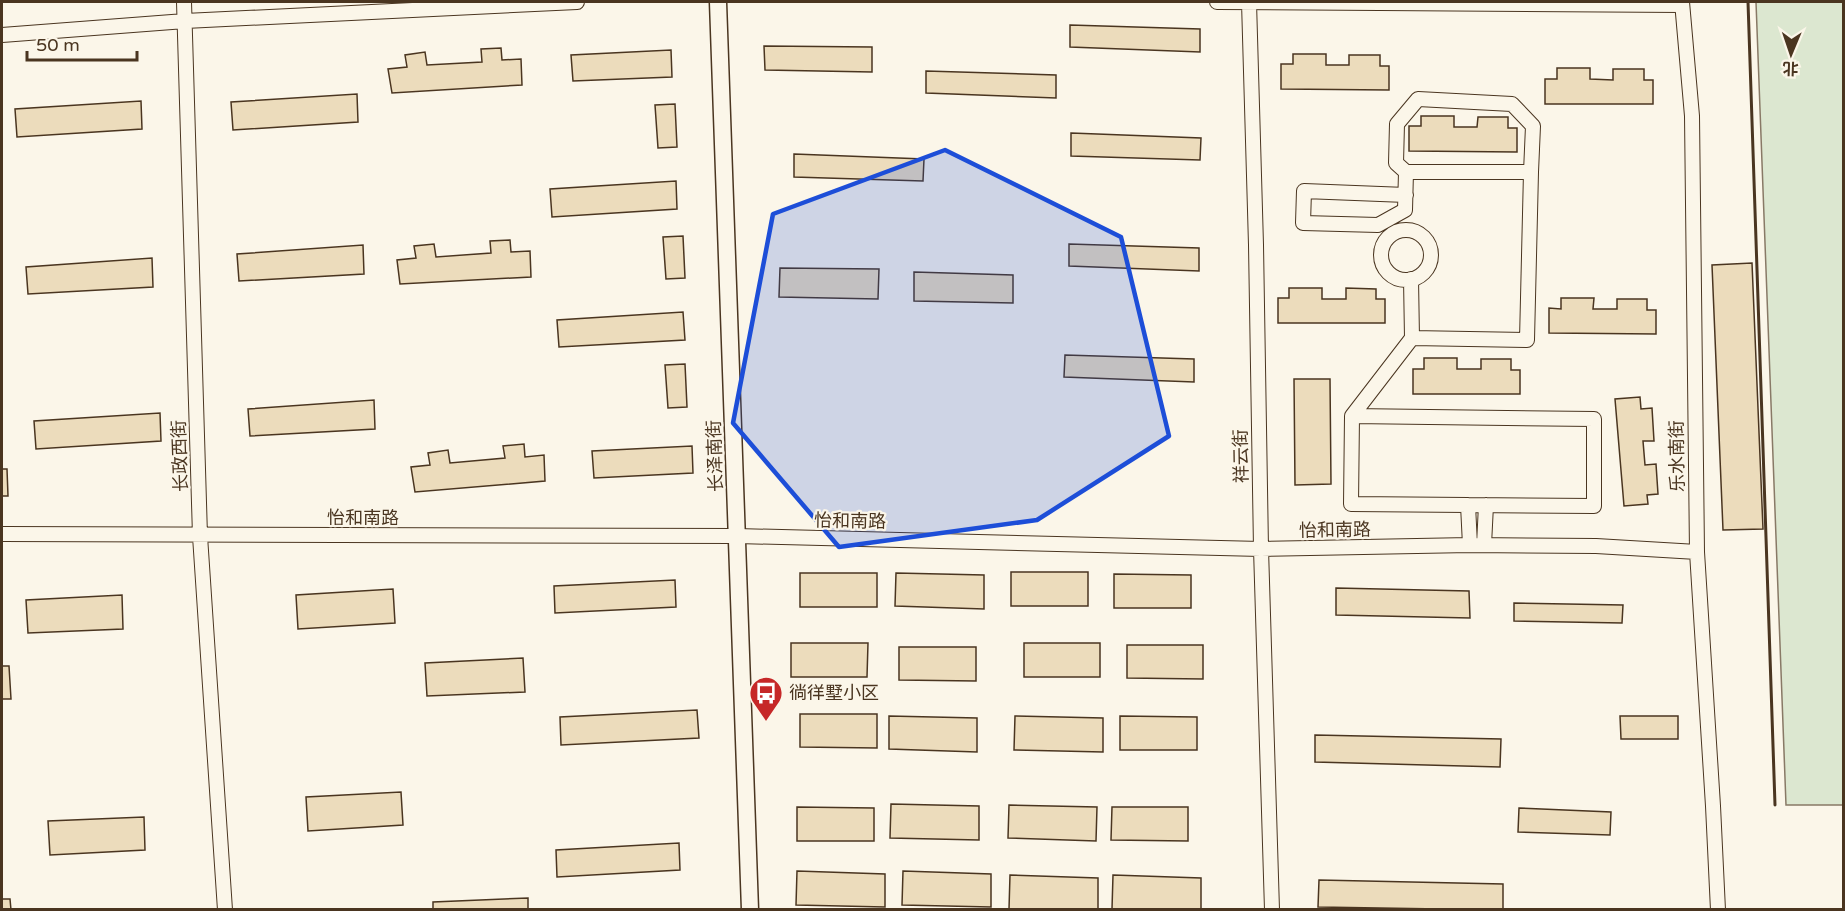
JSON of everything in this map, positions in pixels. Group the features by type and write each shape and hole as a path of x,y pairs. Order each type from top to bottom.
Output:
{"street":[{"name":"长政西街","path":"184,2 200,536 225,909"},
{"path":"2,35 185,21 577,2"},
{"name":"长泽南街","path":"718,2 750,909"},
{"path":"1217,2 1682,3"},
{"name":"祥云街","path":"1249,2 1261,549 1272,909"},
{"name":"乐水南街","path":"1682,3 1692,116 1696,552 1718,909"},
{"path":"1412,338 1527,339 1533,126 1512,104 1418,99 1397,124 1396,163 1406,172 1531,172"},
{"path":"1406,172 1406,195 1405,210 1378,225 1303,223 1304,191 1406,195"},
{"path":"1393,217 1401,230"},
{"path":"1401,230 1418,232 1430,246 1431,254 1426,270 1411,279 1396,278 1389,274 1381,260 1381,253 1387,238 1401,230"},
{"path":"1352,416 1594,419 1594,506 1351,504 1352,416 1412,338 1411,279"},
{"path":"1468,505 1477,545"},
{"path":"1477,545 1486,505"},
{"name":"怡和南路","path":"2,534 737,536 1261,549 1477,545 1596,546 1696,552"}],"highlighted area":[{"path":"945,150 1121,237 1169,436 1037,520 839,547 733,423 773,214"}],"green space":[{"path":"1756,2 1843,2 1843,805 1786,805"}],"building":[{"path":"1070,25 1200,29 1200,52 1070,47"},
{"path":"764,46 872,47 872,72 765,70"},
{"path":"501,48 502,60 521,59 522,85 392,93 388,69 407,67 405,55 425,52 427,65 482,62 481,49"},
{"path":"671,50 672,77 573,81 571,55"},
{"path":"1293,54 1326,54 1326,65 1349,65 1349,55 1380,55 1380,66 1389,66 1389,90 1281,89 1281,64 1293,64"},
{"path":"1557,68 1590,68 1590,79 1613,80 1613,69 1644,69 1644,80 1653,80 1653,104 1545,104 1545,79 1557,79"},
{"path":"926,71 1056,75 1056,98 926,93"},
{"path":"357,94 358,122 233,130 231,102"},
{"path":"141,101 142,129 17,137 15,109"},
{"path":"675,104 677,147 658,148 655,105"},
{"path":"1421,116 1454,116 1454,127 1477,127 1478,117 1508,117 1508,128 1517,128 1517,152 1409,151 1409,126 1421,126"},
{"path":"1071,133 1201,138 1200,160 1071,156"},
{"path":"794,154 924,159 923,181 794,177"},
{"path":"676,181 677,209 552,217 550,189"},
{"path":"683,236 685,278 666,279 663,237"},
{"path":"510,240 511,252 530,251 531,277 400,284 397,260 416,258 414,246 434,244 436,257 491,253 490,241"},
{"path":"1069,244 1199,248 1199,271 1069,266"},
{"path":"363,245 364,274 239,281 237,254"},
{"path":"152,258 153,287 28,294 26,267"},
{"path":"1752,263 1763,529 1723,530 1712,265"},
{"path":"780,268 879,269 878,299 779,297"},
{"path":"914,272 1013,275 1013,303 914,301"},
{"path":"1289,288 1322,288 1322,299 1346,299 1346,288 1376,289 1376,299 1385,299 1385,323 1278,323 1278,298 1289,298"},
{"path":"1561,298 1594,298 1593,309 1617,309 1617,299 1647,299 1647,310 1656,310 1656,334 1549,333 1549,308 1561,309"},
{"path":"683,312 685,340 559,347 557,320"},
{"path":"1065,355 1194,359 1194,382 1064,377"},
{"path":"1424,358 1457,358 1457,369 1481,369 1481,359 1511,359 1511,370 1520,370 1520,394 1413,394 1413,369 1424,369"},
{"path":"685,364 687,407 668,408 665,365"},
{"path":"1294,379 1330,379 1331,484 1295,485"},
{"path":"1640,397 1641,409 1652,408 1654,441 1643,441 1645,465 1656,464 1658,494 1647,495 1648,504 1624,506 1615,399"},
{"path":"374,400 375,429 250,436 248,409"},
{"path":"160,413 161,441 36,449 34,421"},
{"path":"524,444 525,457 544,455 545,481 415,492 411,467 430,465 428,453 448,450 450,463 505,458 503,446"},
{"path":"692,446 693,473 594,478 592,451"},
{"path":"2,469 7,469 8,496 2,496"},
{"path":"1011,572 1088,572 1088,606 1011,606"},
{"path":"800,573 877,573 877,607 800,607"},
{"path":"896,573 984,575 984,609 895,606"},
{"path":"1114,574 1191,575 1191,608 1114,608"},
{"path":"675,580 676,607 555,613 554,586"},
{"path":"1336,588 1469,591 1470,618 1336,615"},
{"path":"393,589 395,623 298,629 296,595"},
{"path":"122,595 123,629 28,633 26,600"},
{"path":"1514,603 1623,605 1622,623 1514,621"},
{"path":"791,643 868,643 867,677 791,677"},
{"path":"1024,643 1100,643 1100,677 1024,677"},
{"path":"1127,645 1203,645 1203,679 1127,678"},
{"path":"899,647 976,647 976,681 899,680"},
{"path":"523,658 525,692 427,696 425,663"},
{"path":"2,666 9,666 11,699 2,699"},
{"path":"697,710 699,738 561,745 560,717"},
{"path":"800,714 877,714 877,748 800,747"},
{"path":"889,716 977,718 977,752 889,749"},
{"path":"1015,716 1103,718 1103,752 1014,750"},
{"path":"1120,716 1197,717 1197,750 1120,750"},
{"path":"1620,716 1678,716 1678,739 1621,739"},
{"path":"1315,735 1501,739 1500,767 1315,762"},
{"path":"401,792 403,825 308,831 306,797"},
{"path":"891,804 979,806 979,840 890,838"},
{"path":"1009,805 1097,807 1096,841 1008,838"},
{"path":"797,807 874,808 874,841 797,841"},
{"path":"1112,807 1188,807 1188,841 1111,840"},
{"path":"1519,808 1611,812 1610,835 1518,832"},
{"path":"144,817 145,850 50,855 48,821"},
{"path":"679,843 680,870 557,877 556,850"},
{"path":"797,871 885,874 885,907 796,905"},
{"path":"903,871 991,874 991,907 902,905"},
{"path":"1010,875 1098,878 1098,910 1009,909"},
{"path":"1113,875 1201,878 1201,910 1112,909"},
{"path":"1319,880 1503,884 1503,910 1318,907"},
{"path":"528,898 528,910 433,910 433,902"},
{"path":"2,899 10,899 11,910 2,910"}],"wall":[{"path":"1748,2 1775,805"}],"place":[{"name":"徜徉墅小区","path":"766,722"}]}
